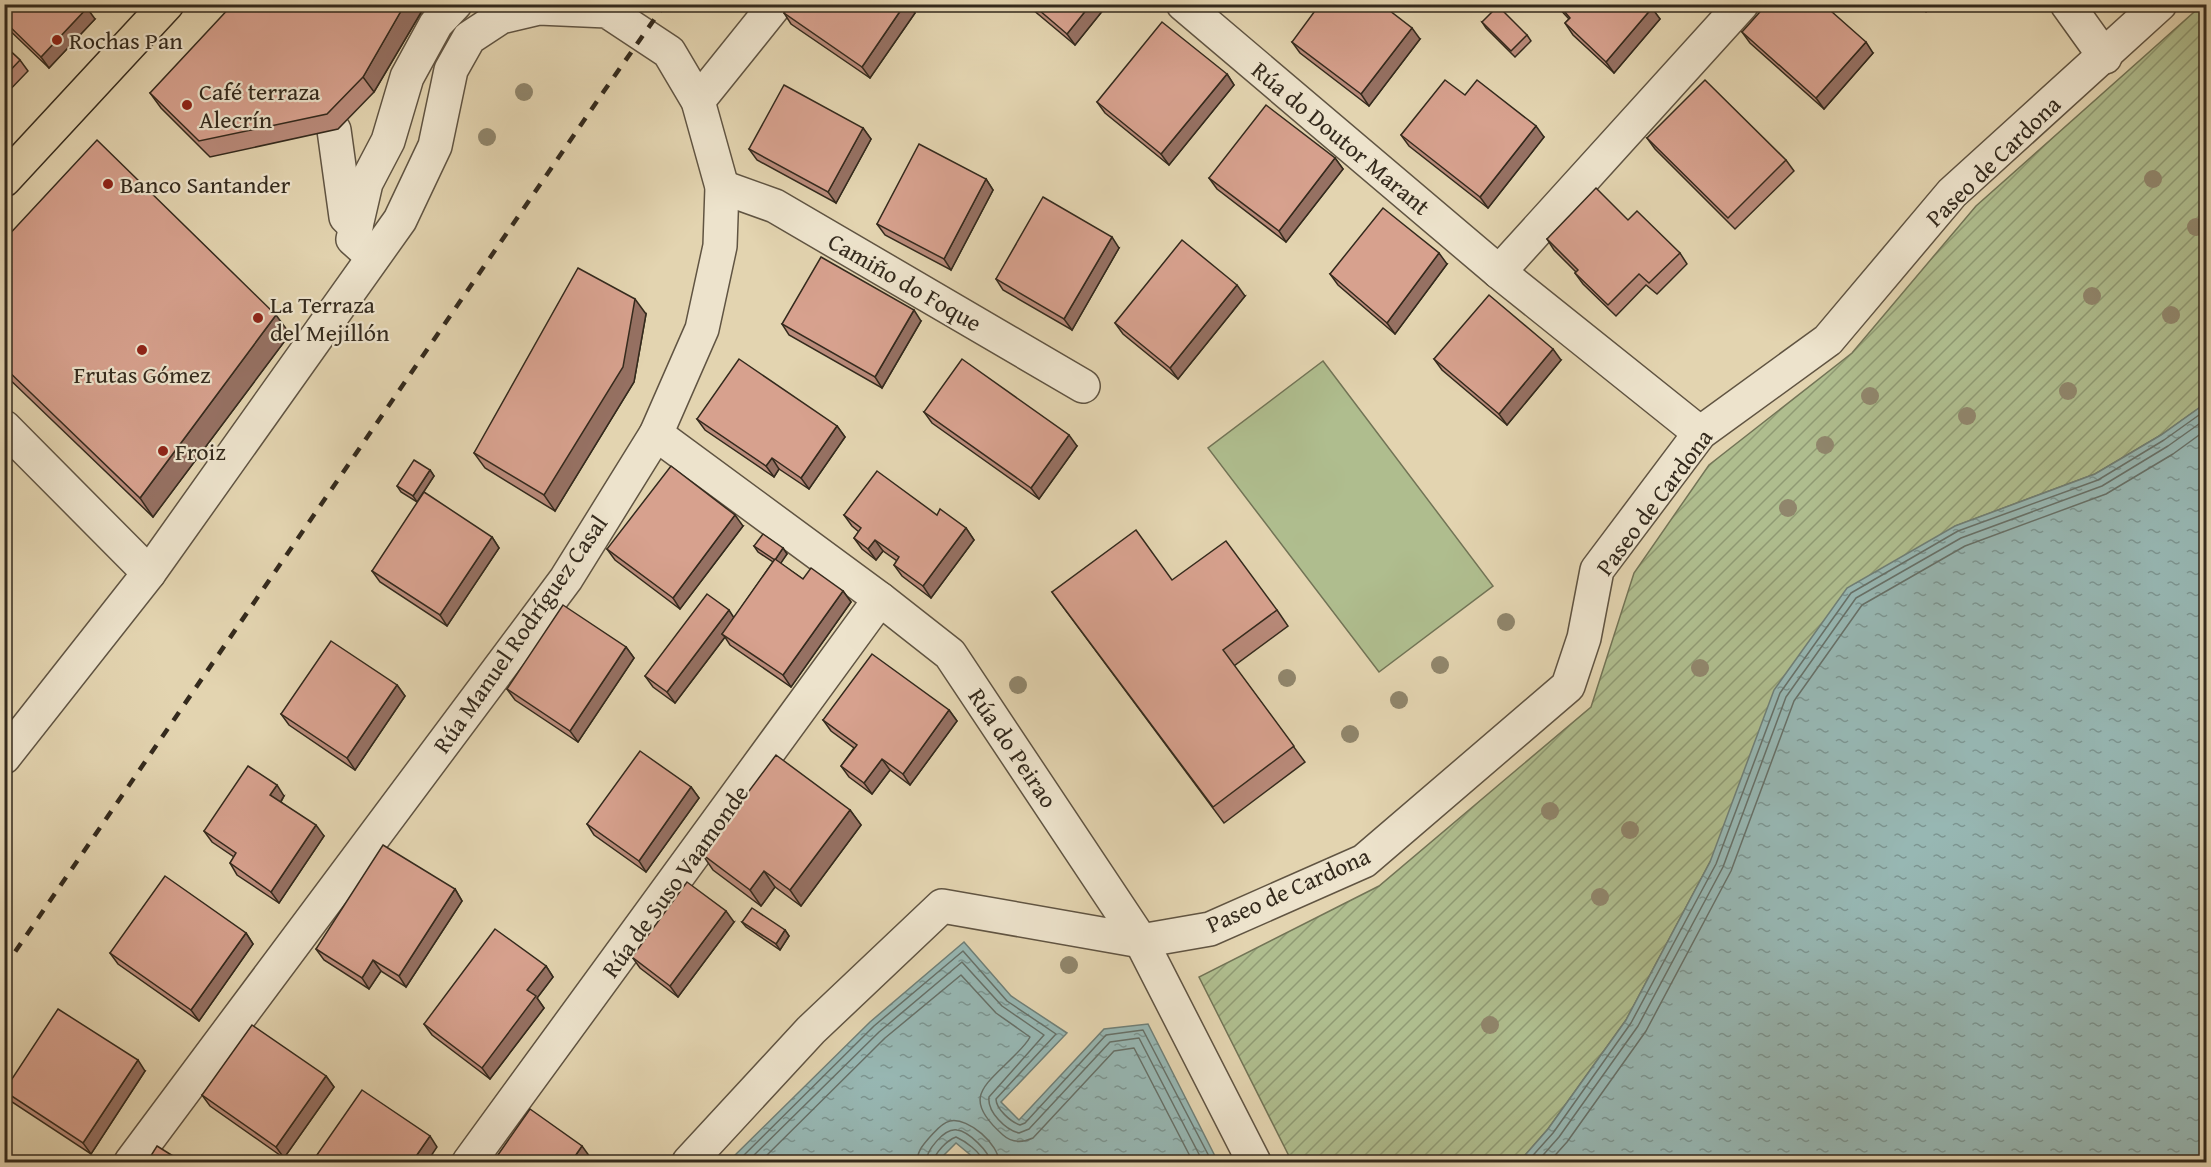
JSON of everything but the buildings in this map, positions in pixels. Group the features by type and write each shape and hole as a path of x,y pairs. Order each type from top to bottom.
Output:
{"main road":[{"path":"4,180 167,4"}],"street":[{"path":"374,257 352,239 366,183 388,141 407,77 436,24 455,4"},
{"path":"698,101 776,4"},
{"name":"Rúa do Doutor Marant","path":"1183,4 1499,272 1700,433"},
{"path":"1499,272 1742,4"},
{"path":"2067,4 2105,57"},
{"name":"Paseo de Cardona","path":"689,1162 811,1030 942,906 1141,941 1210,929 1364,861 1568,686 1584,638 1597,570 1700,433 1828,340 1952,193 2105,57 2160,4"},
{"name":"Rúa Manuel Rodríguez Casal","path":"4,757 149,573 400,220 435,146 451,70 469,38 501,17 539,8 607,11 669,52 698,101 722,187 720,246 702,329 656,434 566,579 131,1162"},
{"path":"333,130 346,217 356,227"},
{"name":"Camiño do Foque","path":"722,187 775,206 1083,386"},
{"path":"4,428 149,573"},
{"name":"Rúa do Peirao","path":"656,434 880,598 950,654 1141,941 1254,1162"},
{"name":"Rúa de Suso Vaamonde","path":"470,1162 880,598"}],"green space":[{"path":"2202,5 2206,5 2206,403 2161,435 2095,474 1955,526 1710,862 1626,1020 1548,1129 1519,1162 1292,1162 1199,977 1379,886 1591,707 1634,573 1709,465 1852,353 1976,206"},
{"path":"1323,361 1493,586 1379,672 1208,448"}],"water":[{"path":"2206,403 2206,1162 1519,1162 1548,1129 1626,1020 1710,862 1774,690 1847,588 1955,526 2095,474 2161,435"},
{"path":"964,942 1011,996 1067,1033 1001,1102 1019,1120 1104,1029 1148,1024 1218,1162 979,1162 956,1143 937,1162 728,1162 870,1022"}],"railway":[{"path":"4,968 665,4"}],"place":[{"name":"Rochas Pan","path":"57,40"},
{"name":"Café terraza Alecrín","path":"187,105"},
{"name":"Banco Santander","path":"108,184"},
{"name":"La Terraza del Mejillón","path":"258,318"},
{"name":"Frutas Gómez","path":"142,350"},
{"name":"Froiz","path":"163,451"}]}
